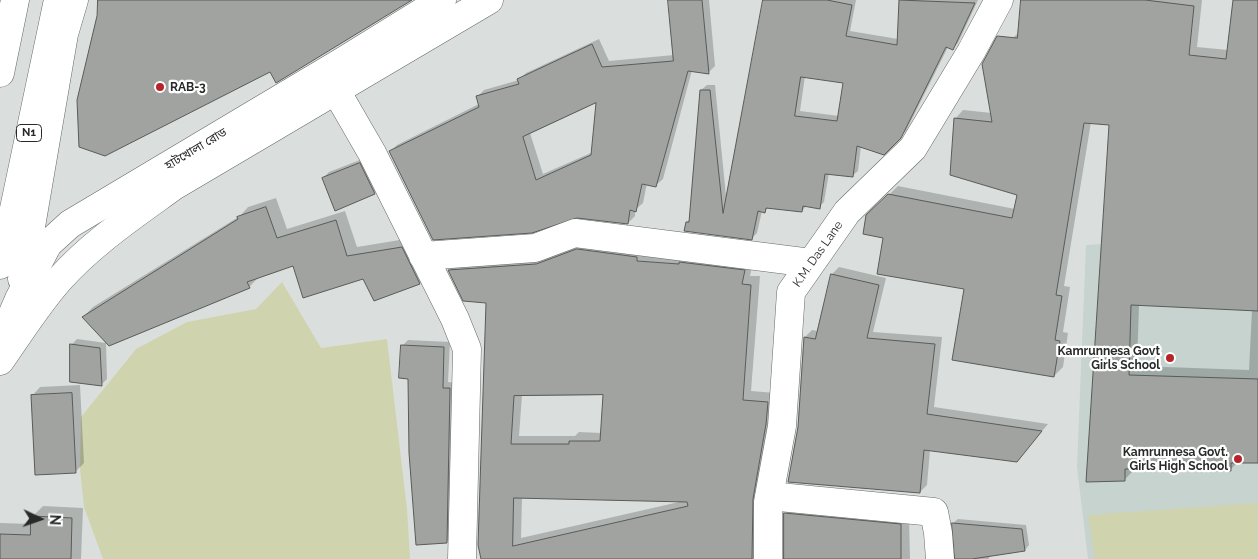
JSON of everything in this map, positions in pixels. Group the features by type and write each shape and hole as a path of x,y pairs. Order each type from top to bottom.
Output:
{"main road":[{"path":"0,73 15,0"},
{"name":"N1","path":"0,265 7,242 58,0"},
{"path":"19,298 61,53 74,0"},
{"name":"হাটখোলা রোড","path":"0,343 19,298 48,244 70,224 340,64 442,0"},
{"path":"0,361 58,281 83,256 128,219 174,186 335,89 489,0"},
{"name":"K.M. Das Lane","path":"768,559 769,496 782,426 791,292 847,212 913,148 971,52 999,0"},
{"path":"335,89 372,153 455,319 467,349 462,559"},
{"path":"423,256 535,248 575,233 811,263"},
{"path":"769,496 934,512 940,559"}],"shaded area":[{"name":"Kamrunnesa Govt Girls School","path":"1165,240 1258,241 1258,559 1088,559 1077,467 1086,245"}],"green space":[{"path":"282,282 321,348 387,339 407,509 410,559 103,559 84,507 80,469 81,417 136,349 187,322 256,309"},
{"path":"1258,503 1258,559 1095,559 1088,515"}],"building":[{"name":"RAB-3","path":"98,0 412,0 276,83 270,72 105,156 79,147 77,100 97,16"},
{"path":"668,0 702,0 709,74 688,71 656,187 642,184 636,212 630,210 628,224 577,218 532,233 433,240 389,151 479,107 476,96 519,84 517,79 592,44 602,67 673,61","holes":["596,103 591,155 536,180 523,137"]},
{"path":"763,0 827,0 852,5 846,36 897,45 899,0 975,3 953,50 946,47 901,138 884,155 857,146 853,177 825,174 820,209 803,206 802,212 766,208 765,213 758,211 752,240 684,231 686,222 689,222 700,90 710,90 723,213","holes":["801,77 843,83 837,121 795,116"]},
{"path":"1021,0 1145,0 1194,6 1189,55 1226,59 1233,0 1258,0 1258,311 1131,305 1129,375 1258,379 1258,463 1231,463 1231,471 1125,469 1125,481 1086,482 1109,125 1084,123 1056,295 1062,296 1055,340 1060,341 1054,377 952,360 964,289 877,274 883,238 863,234 866,215 888,194 1012,218 1017,195 950,175 954,118 992,122 982,64 997,36 1017,38"},
{"path":"360,163 375,194 335,211 322,178"},
{"path":"266,207 277,238 336,220 347,256 402,247 420,284 374,301 363,279 303,298 293,266 247,282 250,288 109,346 82,317 238,219 237,217"},
{"path":"577,249 637,257 637,261 679,264 679,262 745,270 742,284 751,285 743,400 768,402 753,499 752,559 481,559 478,545 486,303 463,301 448,270 536,264","holes":["603,395 600,441 569,441 569,444 511,444 514,396","514,498 687,502 688,506 513,546"]},
{"path":"831,274 879,285 867,338 935,344 927,414 1042,431 1017,462 924,450 920,493 788,482 798,427 804,337 815,339"},
{"path":"70,344 100,348 102,386 70,382"},
{"path":"401,345 444,347 443,388 450,388 447,543 416,545 409,453 408,379 399,378"},
{"path":"72,393 76,473 35,475 31,395"},
{"path":"784,513 901,524 901,559 784,559"},
{"path":"31,516 72,518 71,559 0,559 0,534 30,535"},
{"path":"952,523 1022,529 1025,551 972,559 955,559"}],"place":[{"name":"RAB-3","path":"160,87"},
{"name":"Kamrunnesa Govt Girls School","path":"1170,358"},
{"name":"Kamrunnesa Govt. Girls High School","path":"1238,459"}]}
